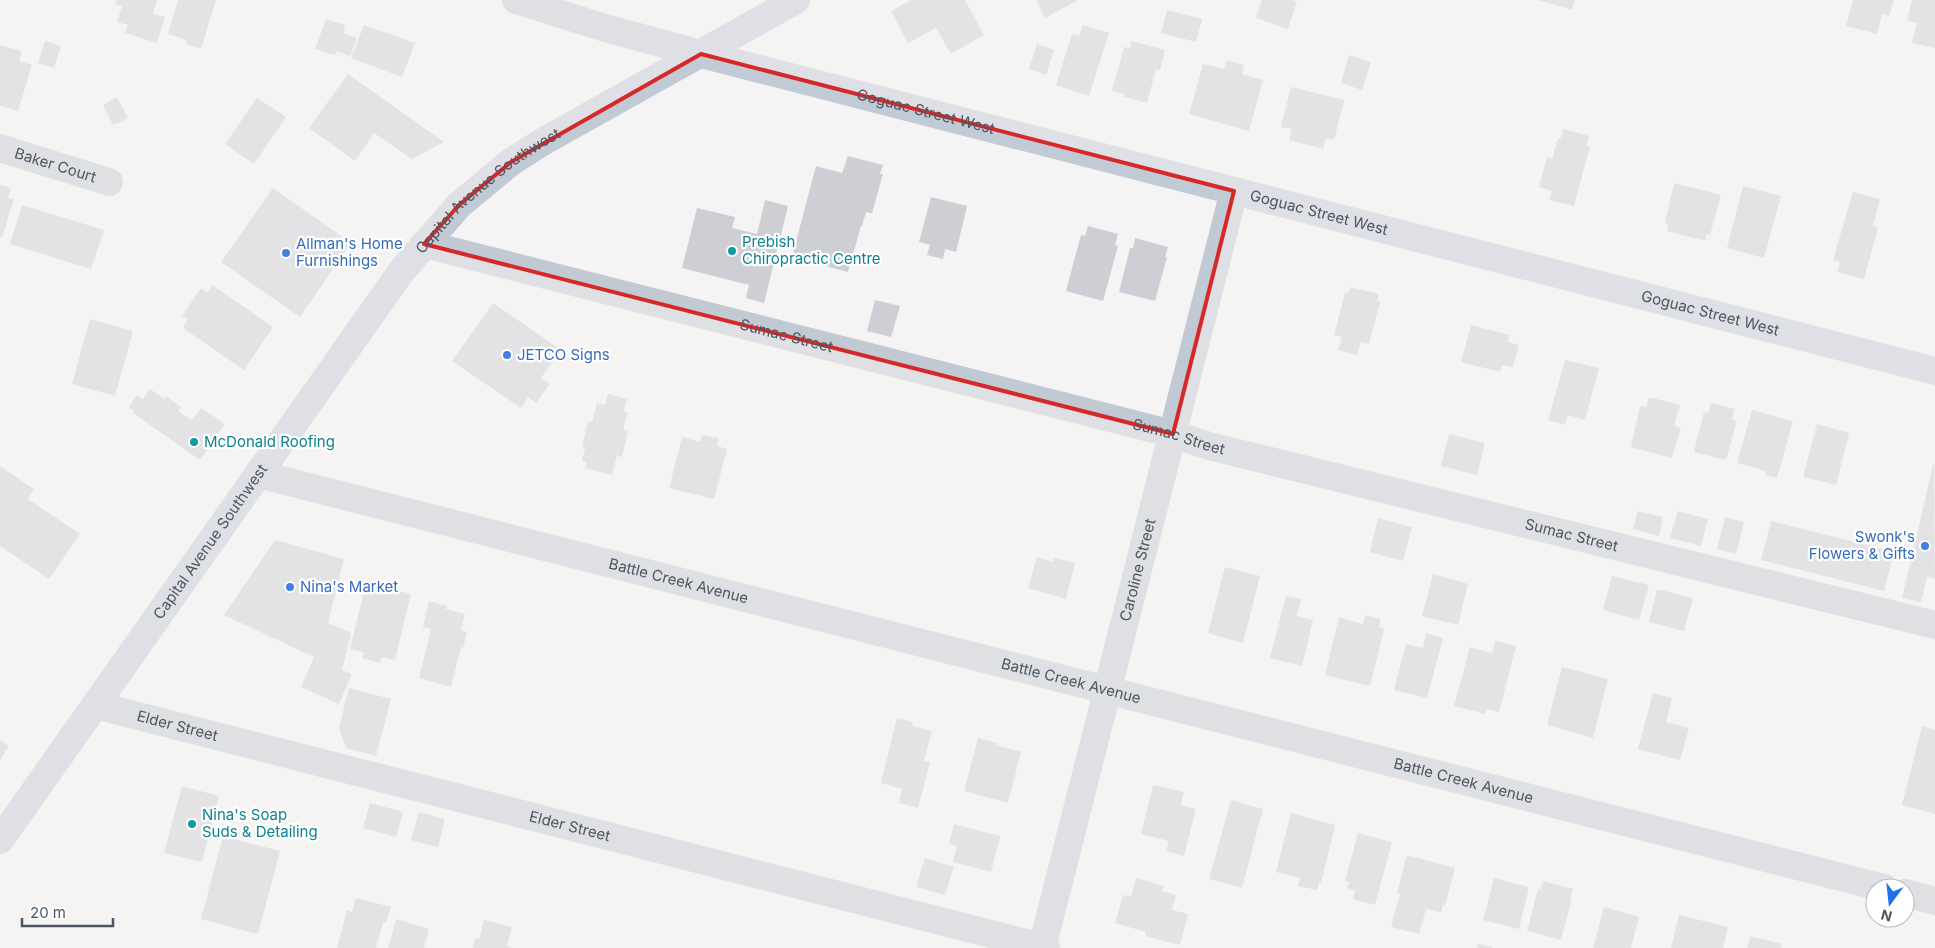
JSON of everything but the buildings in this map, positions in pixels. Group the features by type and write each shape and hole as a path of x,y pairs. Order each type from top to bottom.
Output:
{"street":[{"path":"516,0 605,28 701,54"},
{"name":"Capital Avenue Southwest","path":"0,840 400,272 458,205 512,162 544,141 796,0"},
{"name":"Goguac Street West","path":"701,54 1935,371"},
{"name":"Baker Court","path":"0,148 109,182"},
{"name":"Caroline Street","path":"1044,948 1234,191"},
{"name":"Sumac Street","path":"424,244 1173,434 1209,446 1935,625"},
{"name":"Battle Creek Avenue","path":"258,474 1865,883"},
{"name":"Elder Street","path":"95,705 1044,948"},
{"path":"1915,896 1935,901"}],"highlighted area":[{"path":"701,54 1234,191 1173,434 424,244 459,205 511,162"}],"place":[{"name":"Prebish Chiropractic Centre","path":"732,251"},
{"name":"Allman's Home Furnishings","path":"286,253"},
{"name":"JETCO Signs","path":"507,355"},
{"name":"McDonald Roofing","path":"194,442"},
{"name":"Swonk's Flowers & Gifts","path":"1925,546"},
{"name":"Nina's Market","path":"290,587"},
{"name":"Nina's Soap Suds & Detailing","path":"192,824"}]}
